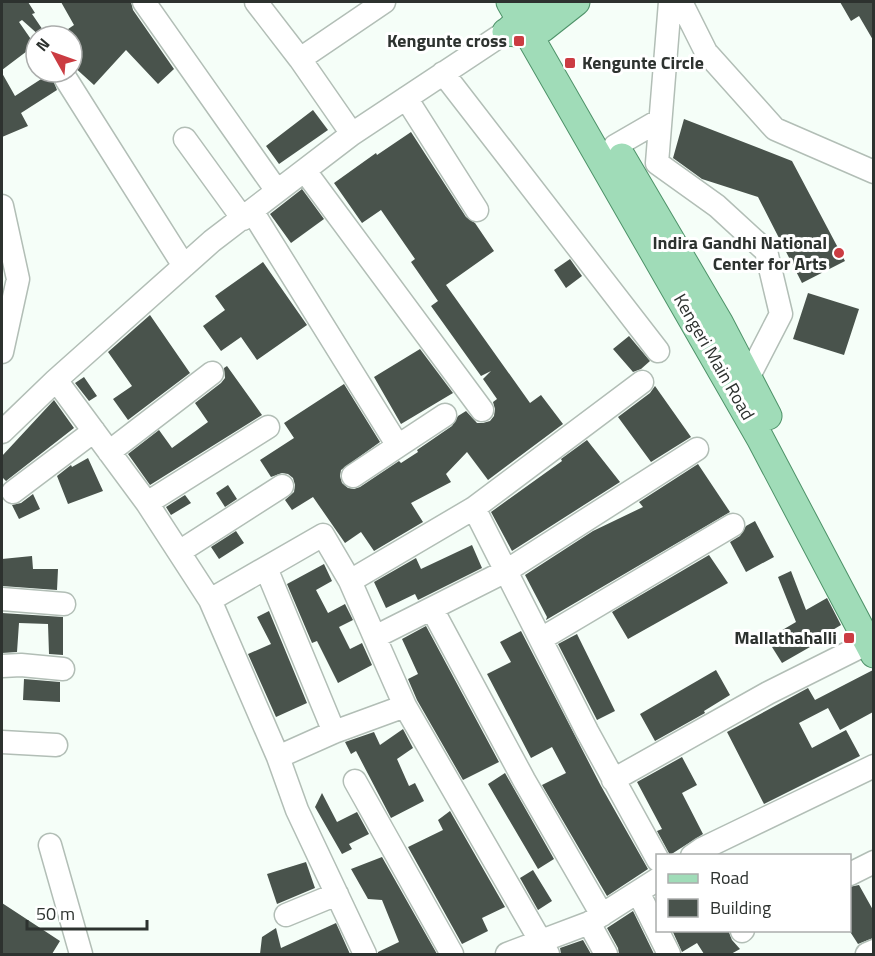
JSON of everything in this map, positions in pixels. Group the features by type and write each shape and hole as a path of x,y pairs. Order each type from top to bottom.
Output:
{"main road":[{"path":"527,16 576,2"},
{"name":"Kengeri Main Road","path":"527,16 615,146 718,322 873,616"},
{"name":"Kengeri Main Road","path":"527,16 545,64 760,438 871,648"}],"street":[{"path":"144,2 277,191"},
{"path":"256,2 300,59 352,134"},
{"path":"300,59 384,2"},
{"path":"670,2 657,163 717,206 766,251 781,314 748,378"},
{"path":"681,2 706,52 775,129 873,172"},
{"path":"2,432 56,380 212,241 352,134 527,16"},
{"path":"443,73 658,351"},
{"path":"69,84 184,266"},
{"path":"406,98 477,210"},
{"path":"615,146 660,120"},
{"path":"185,139 248,215 398,446"},
{"path":"305,171 482,410"},
{"path":"2,206 10,283 2,352"},
{"path":"109,452 213,373"},
{"path":"56,380 147,503 210,600 278,757 297,810 365,954"},
{"path":"350,581 474,508 642,382"},
{"path":"353,476 445,414"},
{"path":"147,503 267,427"},
{"path":"12,492 94,431"},
{"path":"375,637 506,571 697,449"},
{"path":"179,552 282,486"},
{"path":"474,508 613,780 656,858"},
{"path":"541,639 733,525"},
{"path":"210,600 323,535 350,581 405,706 545,948"},
{"path":"266,568 334,732"},
{"path":"2,599 64,604"},
{"path":"432,609 524,780 595,919 606,954"},
{"path":"613,780 768,693 871,648"},
{"path":"2,666 21,665 63,669"},
{"path":"278,757 334,732 405,706"},
{"path":"2,742 56,745"},
{"path":"694,854 873,766"},
{"path":"355,781 452,954"},
{"path":"50,845 81,954"},
{"path":"851,873 873,862"},
{"path":"507,954 545,948 656,880"},
{"path":"638,892 656,928"},
{"path":"286,915 337,894"},
{"path":"658,932 669,954"},
{"path":"867,954 873,951"}],"building":[{"path":"2,2 28,2 39,24 26,24 22,20 19,22 24,29 24,53 2,70"},
{"path":"61,2 131,2 133,10 174,69 158,84 126,50 94,85 84,76 84,24 73,24"},
{"path":"840,2 873,2 873,40 859,16 851,21"},
{"path":"2,73 15,96 34,84 55,84 57,90 21,113 28,126 2,137"},
{"path":"313,110 328,130 279,164 266,146"},
{"path":"684,119 792,161 845,261 802,283 758,197 702,179 673,158"},
{"path":"411,132 466,217 475,223 494,251 446,285 530,403 541,395 563,424 488,480 467,452 446,474 451,482 411,503 423,522 374,551 361,532 345,543 313,497 292,510 285,500 294,492 293,478 282,473 271,477 260,460 294,438 284,423 344,384 380,442 341,470 342,483 348,488 360,487 399,461 401,463 418,452 417,450 452,426 458,416 466,411 477,423 490,421 494,416 493,402 497,399 483,379 491,371 481,376 431,306 438,301 411,262 415,259 381,210 362,223 334,183 376,153 377,155"},
{"path":"302,189 324,219 291,243 270,214"},
{"path":"570,259 582,276 566,288 554,270"},
{"path":"263,262 307,325 257,360 241,337 221,351 203,326 225,310 215,296"},
{"path":"808,293 859,309 844,355 793,339"},
{"path":"150,315 190,373 128,420 113,399 132,386 108,352"},
{"path":"629,336 650,361 641,369 633,372 613,349"},
{"path":"420,349 453,393 401,424 374,377"},
{"path":"227,366 262,415 150,485 128,454 159,430 172,448 208,422 195,403 221,383 225,378 224,368"},
{"path":"84,377 97,396 89,401 75,383"},
{"path":"655,386 691,437 651,462 618,417 650,393"},
{"path":"54,400 74,428 6,481 2,477 2,456"},
{"path":"587,440 620,482 512,551 491,512"},
{"path":"88,458 103,491 68,504 57,476 71,465 72,467"},
{"path":"698,464 730,512 546,620 547,617 525,575 593,531 643,507 639,502"},
{"path":"228,485 237,499 225,507 216,493"},
{"path":"33,494 40,509 19,519 12,505 21,503"},
{"path":"185,495 191,503 171,515 166,507"},
{"path":"755,521 774,557 746,572 730,542 740,536 746,526"},
{"path":"236,531 244,543 219,559 211,547"},
{"path":"472,545 482,568 418,600 415,594 386,608 374,582 416,558 421,569"},
{"path":"709,555 728,583 628,639 612,612"},
{"path":"32,556 33,569 58,569 57,590 2,586 2,559"},
{"path":"324,564 332,581 316,590 328,613 345,604 353,620 339,627 350,649 362,643 372,665 338,683 317,641 312,643 287,584"},
{"path":"791,571 806,610 827,598 841,625 782,663 767,639 796,622 778,577"},
{"path":"269,611 307,703 276,717 248,654 271,644 257,617"},
{"path":"2,613 63,617 63,655 49,654 48,624 19,623 17,652 2,653"},
{"path":"426,626 499,762 463,780 417,700 408,679 418,674 402,639"},
{"path":"521,631 601,786 648,869 607,896 542,785 566,773 552,747 531,758 487,674 511,662 500,642"},
{"path":"577,634 615,711 597,720 558,644"},
{"path":"716,670 730,695 704,711 705,713 655,741 640,714"},
{"path":"873,670 873,712 840,730 828,708 799,723 812,748 846,730 860,756 764,804 727,732 808,688 815,700"},
{"path":"24,679 60,682 60,702 23,700"},
{"path":"403,729 413,748 397,759 409,786 415,783 424,801 391,818 356,751 351,754 345,742 374,732 380,745"},
{"path":"682,757 697,785 682,793 703,834 669,854 657,831 662,829 637,782"},
{"path":"505,773 554,859 538,869 488,784"},
{"path":"322,793 337,822 357,812 369,834 349,844 352,849 342,854 315,807"},
{"path":"450,811 505,907 482,918 488,931 462,944 408,847 443,830 438,820"},
{"path":"382,857 437,954 378,954 399,942 382,900 368,899 351,869"},
{"path":"306,862 315,888 277,904 267,874"},
{"path":"533,870 552,901 538,910 520,878"},
{"path":"859,885 873,910 873,938 858,944 850,932 851,887"},
{"path":"2,903 60,941 52,954 2,954"},
{"path":"633,911 654,954 619,954 607,928"},
{"path":"336,923 350,954 260,954 262,937 276,928 281,948"},
{"path":"673,932 729,932 740,949 731,954 704,954 697,943 682,952"},
{"path":"583,940 591,954 561,954 560,948"}],"place":[{"name":"Kengunte cross","path":"519,41"},
{"name":"Kengunte Circle","path":"570,63"},
{"name":"Indira Gandhi National Center for Arts","path":"839,253"},
{"name":"Mallathahalli","path":"849,638"}]}
